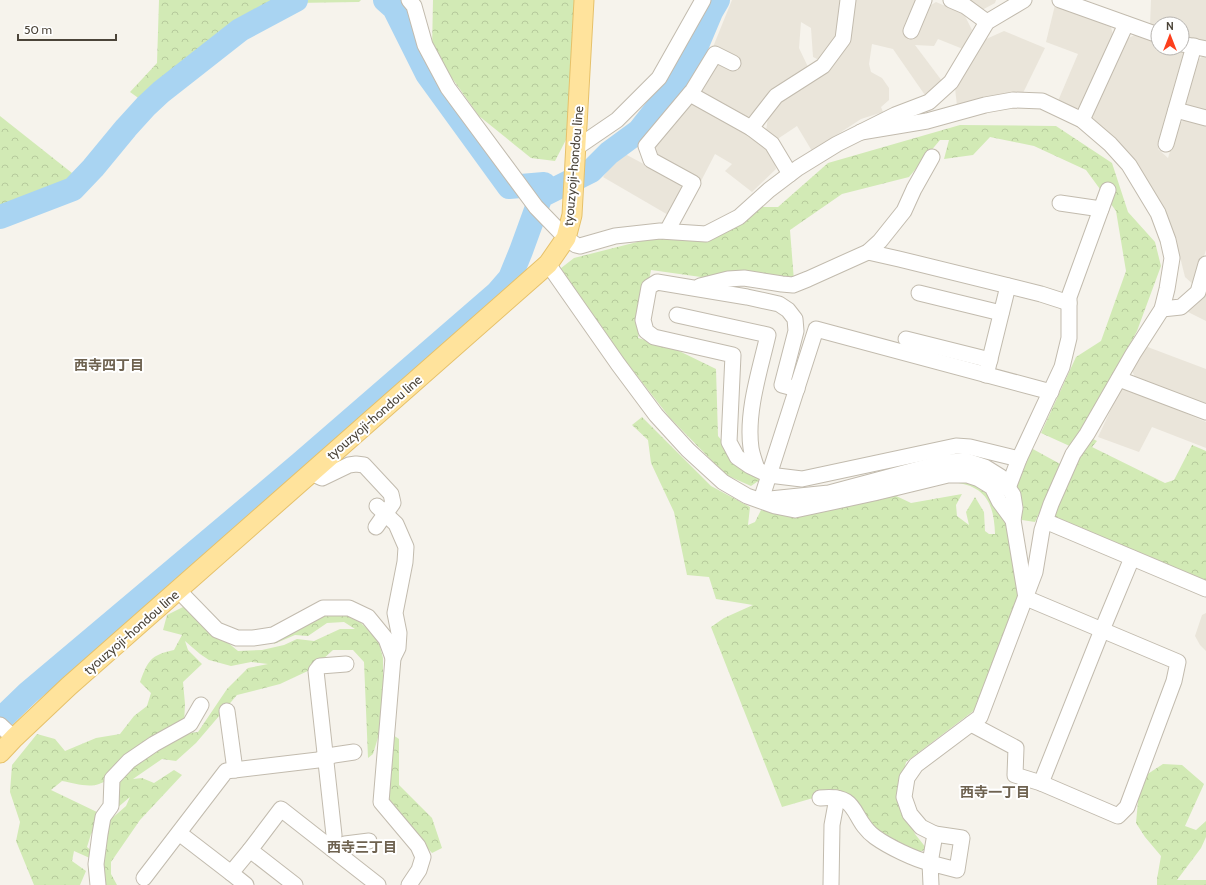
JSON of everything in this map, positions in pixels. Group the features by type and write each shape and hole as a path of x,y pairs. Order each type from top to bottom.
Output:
{"main road":[{"name":"tyouzyoji-hondou line","path":"0,753 5,729 69,686 548,264 566,238 572,215 584,0"}],"street":[{"path":"409,0 414,6 425,45 444,81 524,191 542,213 566,238 576,245 584,246 616,236 660,231 706,234 739,217 769,190 790,174 837,144 929,102 951,82 1004,0"},
{"path":"576,148 617,120 659,78 703,0"},
{"path":"751,128 776,96 823,66 844,40 848,0"},
{"path":"911,31 924,0"},
{"path":"951,0 993,18"},
{"path":"993,18 1024,0"},
{"path":"1060,0 1150,32"},
{"path":"1082,120 1126,24"},
{"path":"1166,144 1194,46"},
{"path":"667,231 693,183 651,160 646,146 690,94 715,54 734,63"},
{"path":"690,94 751,128 772,144 790,174"},
{"path":"820,798 833,796 844,799 852,807 864,826 875,837 904,853 930,863 957,870 962,838 935,834 921,827 910,814 904,797 906,778 916,765 980,717 1035,572 1042,530 1051,504 1073,454 1087,434 1133,354 1162,309 1172,258 1168,240 1158,213 1129,165 1110,144 1082,120 1042,101 1014,100 985,105 927,121 861,132"},
{"path":"1176,110 1206,118"},
{"path":"695,287 728,279 744,278 793,285 868,252 880,242 904,211 914,189 932,158"},
{"path":"1008,488 1019,459 1062,367 1069,338 1069,297 1108,190"},
{"path":"1060,203 1101,209"},
{"path":"868,252 1041,294 1069,303"},
{"path":"548,264 623,371 656,415 688,450 723,482 747,496 775,506 796,510 948,475 967,475 979,478 992,487 999,501 1013,520"},
{"path":"1162,309 1181,307 1198,292 1206,264"},
{"path":"797,389 782,385 796,331 796,319 788,310 779,304 695,287 657,282 649,287 643,320 646,331 654,338 733,355 729,442 737,457 763,472 802,479 956,446 970,447 1019,459"},
{"path":"986,375 1008,286"},
{"path":"919,294 1001,313"},
{"path":"677,315 768,335 752,405 750,428 751,449 763,472"},
{"path":"761,500 763,472 797,389 816,329 1051,392"},
{"path":"906,339 990,360"},
{"path":"1119,379 1206,412"},
{"path":"761,500 829,493 945,462 967,461 985,466 1001,477 1013,495 1015,508 1013,520 1026,598"},
{"path":"311,473 322,478 349,466 356,464 364,465 391,494 393,503 382,510 376,528"},
{"path":"382,510 396,524 406,547 405,562 395,614 399,634 398,648 393,658 381,802 418,846 423,857 419,870 409,885"},
{"path":"1045,521 1206,588"},
{"path":"1041,783 1132,558"},
{"path":"178,590 217,630 237,638 253,638 273,635 323,608 349,608 368,617 386,639 393,658"},
{"path":"971,724 1016,748 1015,774 1041,783 1118,816 1127,806 1174,681 1178,662 1026,598"},
{"path":"332,848 334,835 316,671 320,666 346,664"},
{"path":"98,885 96,864 103,816 111,806 112,779 129,762 154,744 190,724 201,705"},
{"path":"227,710 235,770"},
{"path":"144,878 226,772 318,760 354,752"},
{"path":"830,885 832,825 837,798"},
{"path":"231,873 281,809 378,885"},
{"path":"179,833 246,885"},
{"path":"931,885 930,863 935,834"},
{"path":"332,848 345,844 369,841"},
{"path":"250,850 295,885"}],"shaded area":[{"path":"732,0 843,0 838,37 821,61 813,57 811,28 801,22 799,48 808,67 770,90 757,111 748,117 701,92 717,61 735,71 740,61 713,47"},
{"path":"853,0 918,0 926,8 936,2 964,14 972,30 963,49 938,39 934,46 915,45 945,85 927,98 893,49 872,44 869,64 871,72 882,78 889,88 889,100 881,107 883,112 861,119 812,151 797,126 773,142 766,131 768,117 779,100 823,73 849,44"},
{"path":"962,0 996,0 995,3 982,10"},
{"path":"1151,0 1206,0 1206,42 1190,38 1190,16 1150,16"},
{"path":"1055,5 1111,27 1113,35 1079,108 1072,108 1058,101 1078,54 1046,42"},
{"path":"1004,31 1045,48 1023,93 957,106 955,88 984,40"},
{"path":"1137,34 1150,38 1150,56 1188,56 1158,149 1168,158 1178,125 1186,118 1206,124 1206,250 1195,286 1185,277 1178,249 1135,164 1091,118 1126,39"},
{"path":"1206,54 1206,113 1188,108 1184,102 1199,59"},
{"path":"699,101 751,132 765,147 775,164 776,169 752,192 725,171 732,164 715,154 701,181 658,159 653,145 684,106"},
{"path":"625,154 681,184 682,192 670,216 603,177 616,159"},
{"path":"1206,279 1206,321 1186,311"},
{"path":"1145,346 1206,369 1206,406 1137,381 1132,371"},
{"path":"1122,386 1206,422 1206,448 1152,427 1139,452 1098,437"},
{"path":"1206,613 1206,651 1200,645 1195,636 1202,615"}],"green space":[{"path":"159,0 361,0 359,2 294,3 148,105 130,92 157,63"},
{"path":"433,0 574,0 569,134 555,161 531,158 479,116 432,50"},
{"path":"0,116 72,173 65,199 0,221"},
{"path":"960,125 1056,126 1112,163 1128,212 1155,242 1161,266 1137,331 1074,448 1041,433 1076,357 1101,341 1126,271 1116,211 1086,170 1034,146 990,137 973,155 944,159 949,140 940,140 909,177 842,194 790,230 794,281 708,278 651,270 638,338 675,349 716,369 718,436 741,464 764,477 751,486 726,475 670,418 556,272 574,258 657,237 712,240 752,207 778,207 828,163"},
{"path":"642,417 711,486 750,507 748,525 755,522 761,510 796,512 892,494 911,503 962,494 956,505 957,516 969,525 966,512 975,497 984,512 985,531 989,534 995,534 990,504 980,491 963,484 951,482 970,479 996,491 1009,522 1020,595 976,709 906,762 898,794 915,834 927,849 917,853 871,828 834,792 782,807 711,627 724,618 753,605 716,599 709,577 687,575 674,512 651,463 648,440 632,425"},
{"path":"1093,439 1097,441 1092,447 1165,483 1174,480 1192,445 1206,451 1206,585 1052,519 1084,444"},
{"path":"1031,448 1062,465 1035,522 1022,520 1020,501 1015,484"},
{"path":"183,607 238,651 262,650 284,645 297,639 314,641 340,629 355,629 344,622 327,623 308,636 295,635 274,644 273,637 321,613 344,614 361,623 378,639 383,658 383,721 373,754 368,758 364,662 353,650 333,650 312,669 280,684 237,695 196,743 176,761 162,759 133,779 142,778 154,783 174,770 182,775 140,820 111,862 111,874 117,885 103,885 100,880 100,871 110,820 126,806 130,797 110,814 103,793 134,759 181,729 190,733 198,732 227,689 248,668 268,664 251,662 231,666 209,660 185,641 188,650 202,664 183,682 185,704 184,724 141,751 111,777 99,784 90,786 62,781 51,790 99,813 100,826 91,834 87,847 94,853 92,859 74,851 72,861 86,871 80,885 34,885 16,841 20,822 10,792 12,765 37,734 55,739 65,751 96,738 120,734 134,716 147,706 151,693 140,682 145,669 151,660 160,654 174,650 182,635 163,630 167,615"},
{"path":"393,735 399,739 399,785 432,818 442,848 432,853 412,832 389,802"},
{"path":"1163,764 1182,765 1204,784 1185,826 1196,830 1206,821 1206,837 1201,848 1177,880 1206,880 1206,885 1157,885 1161,856 1145,837 1136,823 1140,779"}],"waterway":[{"path":"0,217 73,189 93,168 126,128 161,92 240,30 296,0"},
{"path":"385,0 394,8 427,74 509,187 544,184"},
{"path":"0,720 28,693 301,463 497,293 510,278 541,196 591,171 609,153 639,131 687,69 711,12 718,0"}],"district":[{"name":"西寺四丁目","path":"109,365"},
{"name":"西寺一丁目","path":"995,792"},
{"name":"西寺三丁目","path":"362,847"}]}
